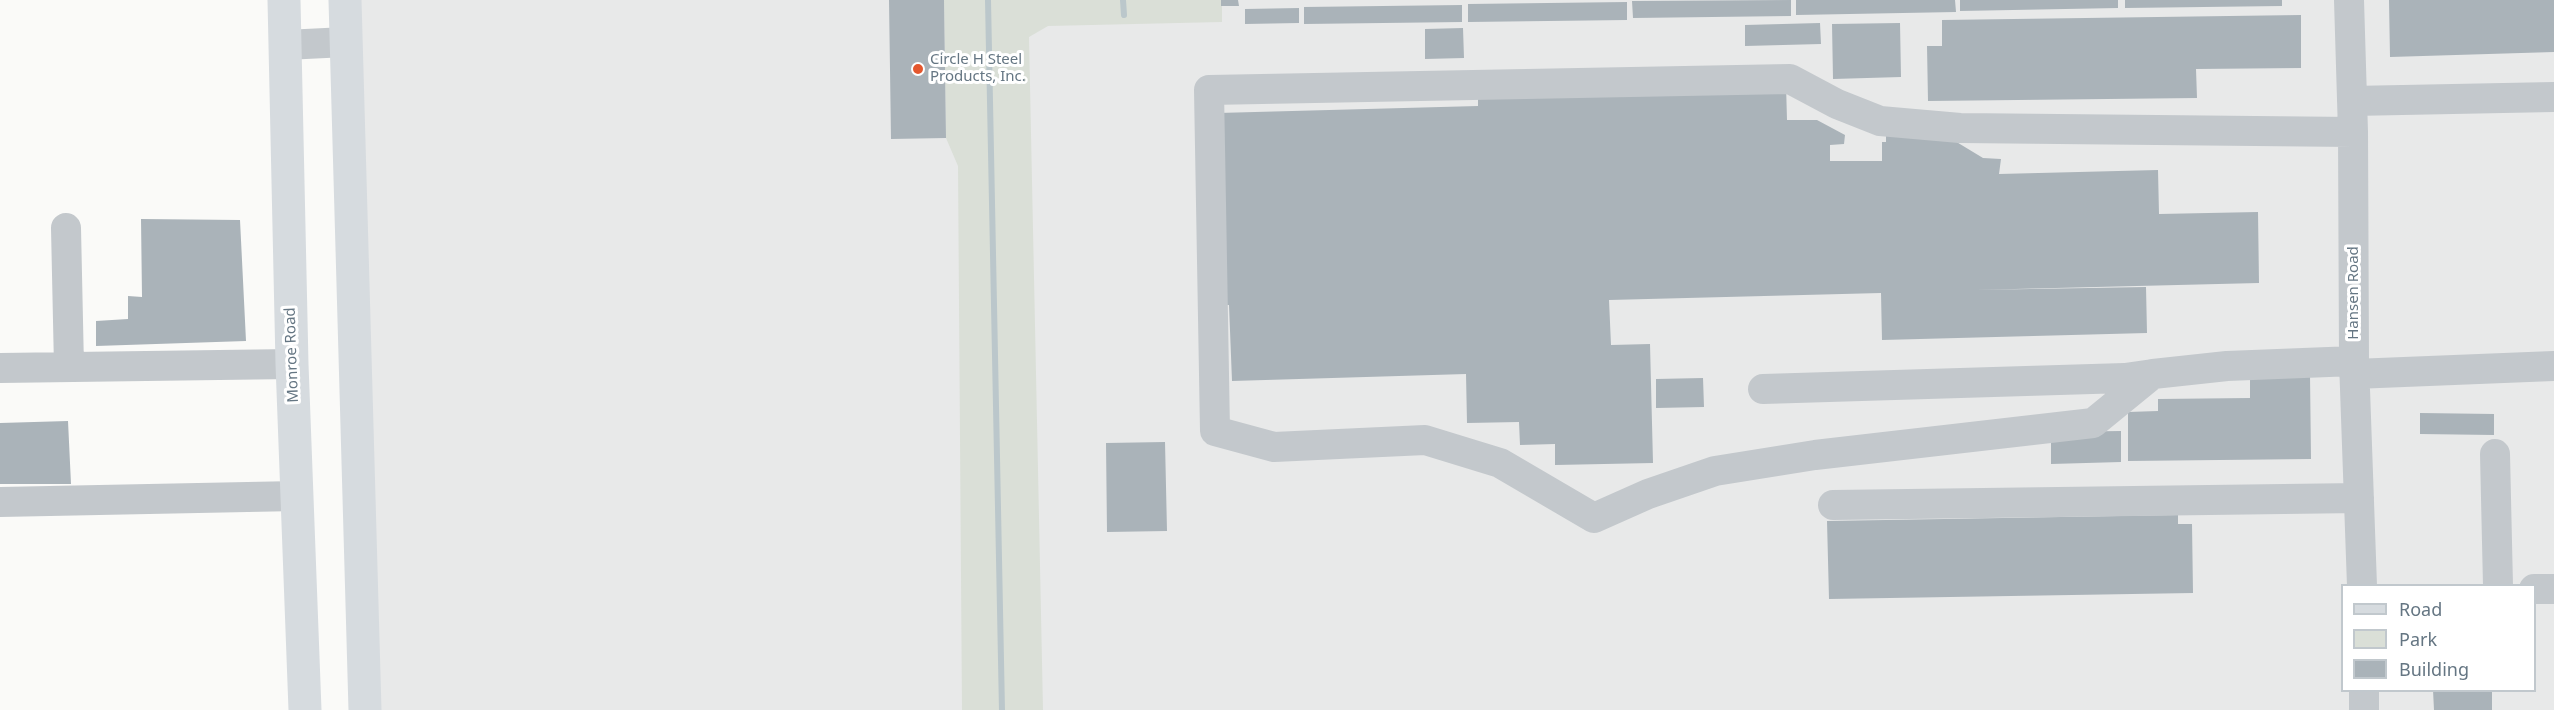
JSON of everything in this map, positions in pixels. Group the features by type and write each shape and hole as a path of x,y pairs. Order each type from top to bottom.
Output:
{"main road":[{"name":"Monroe Road","path":"284,0 292,364 304,710"},
{"path":"345,0 365,710"}],"street":[{"name":"Hansen Road","path":"2349,0 2354,132 2354,367 2362,584"},
{"path":"285,45 346,42"},
{"path":"2153,374 2092,423 1815,455 1715,471 1648,494 1594,518 1500,463 1425,440 1274,447 1215,431 1209,90 1790,79 1837,104 1880,121 1960,128 2354,132"},
{"path":"2352,101 2435,102 2554,97"},
{"path":"66,228 69,367"},
{"path":"0,368 292,364"},
{"path":"1763,389 2125,378 2227,366 2554,366"},
{"path":"2495,454 2498,584"},
{"path":"0,502 297,496"},
{"path":"1833,505 2359,498"},
{"path":"2536,590 2554,590"},
{"path":"2364,692 2364,710"}],"shaded area":[{"path":"352,0 2554,0 2554,710 374,710"}],"green space":[{"path":"944,0 1222,0 1222,22 1048,26 1029,37 1043,710 962,710 958,166 946,138"}],"building":[{"name":"Circle H Steel Products, Inc.","path":"889,0 944,0 946,138 891,139"},
{"path":"1221,0 1238,0 1239,6 1221,6"},
{"path":"1791,0 1791,16 1633,18 1632,1"},
{"path":"1796,0 1955,0 1956,12 1796,15"},
{"path":"1960,0 2118,0 2118,8 1960,11"},
{"path":"2125,0 2282,0 2282,6 2125,8"},
{"path":"2389,0 2554,0 2554,52 2390,57"},
{"path":"1627,2 1627,20 1468,22 1468,4"},
{"path":"1462,5 1462,22 1304,24 1304,7"},
{"path":"1299,8 1299,23 1245,24 1245,9"},
{"path":"2301,15 2301,68 2196,69 2197,98 1928,101 1927,46 1942,46 1942,20"},
{"path":"1820,23 1821,44 1745,46 1745,25"},
{"path":"1900,23 1901,77 1833,79 1832,24"},
{"path":"1463,28 1464,58 1425,59 1425,29"},
{"path":"1786,84 1787,120 1817,120 1845,135 1844,144 1830,145 1830,161 1882,161 1882,142 1886,142 1886,135 1945,135 1983,158 2001,159 1999,174 2158,170 2159,214 2258,212 2259,283 1974,290 2146,287 2147,333 1882,340 1881,293 1609,300 1611,345 1650,344 1653,463 1555,465 1555,444 1520,445 1519,422 1467,423 1466,374 1232,381 1229,305 1223,305 1218,113 1478,106 1478,92"},
{"path":"141,219 240,220 246,341 96,346 96,321 128,319 128,296 142,297"},
{"path":"2310,375 2311,459 2128,461 2128,412 2158,411 2158,399 2250,398 2250,376"},
{"path":"1703,378 1704,407 1656,408 1656,379"},
{"path":"2420,413 2494,414 2494,435 2420,434"},
{"path":"68,421 71,484 0,484 0,423"},
{"path":"2121,431 2121,462 2051,464 2051,432"},
{"path":"1165,442 1167,531 1107,532 1106,443"},
{"path":"2178,515 2178,524 2192,524 2193,593 1829,599 1827,521"},
{"path":"2433,692 2492,692 2492,710 2434,710"}],"waterway":[{"path":"988,0 1002,710"},
{"path":"1123,0 1124,15"}],"place":[{"name":"Circle H Steel Products, Inc.","path":"918,69"}]}
